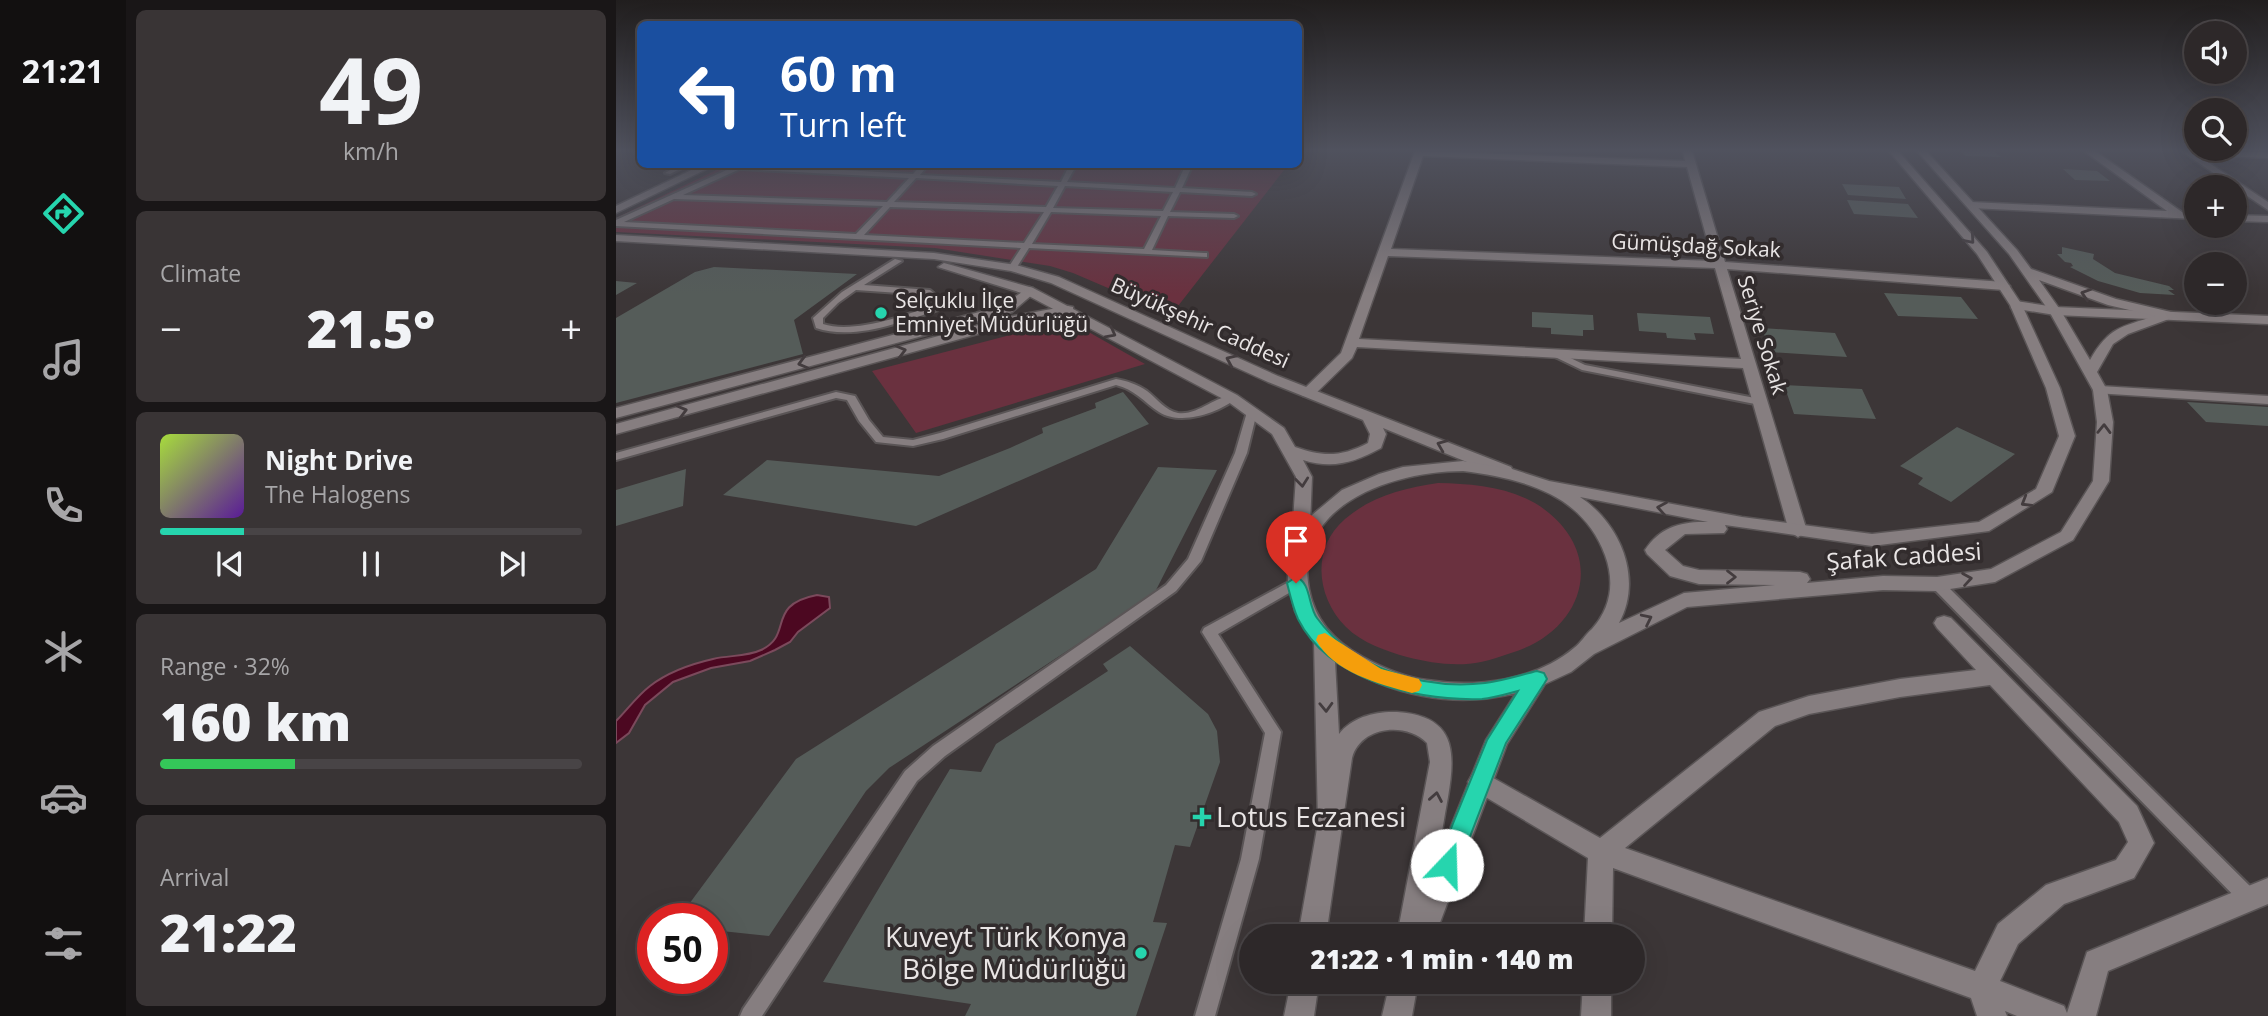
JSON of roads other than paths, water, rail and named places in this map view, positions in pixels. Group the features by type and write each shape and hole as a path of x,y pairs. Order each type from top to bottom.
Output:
{"street":[{"path":"616,210 640,198"},
{"path":"1308,393 1347,355 1404,198"},
{"name":"Seriye Sokak","path":"1700,198 1798,531"},
{"name":"Şafak Caddesi","path":"1550,486 1637,504 1798,531 1872,540 1983,527 2043,492 2067,436 2053,388 2016,305 1981,251 1935,198"},
{"name":"Şafak Caddesi","path":"1586,649 1684,600 1873,583 1937,584 1995,575 2067,536 2101,481 2105,422 2100,390 2055,311 2027,272 1964,198"},
{"path":"2155,198 2179,215"},
{"path":"1970,205 2184,215"},
{"path":"2247,218 2268,219"},
{"name":"Büyükşehir Caddesi","path":"616,238 933,256 1012,268 1055,280 1308,393 1505,471"},
{"name":"Büyükşehir Caddesi","path":"616,244 898,261 953,268 1029,291 1068,310 1232,398 1278,431 1304,477 1296,583"},
{"name":"Gümüşdağ Sokak","path":"1385,252 1719,265 2004,286"},
{"path":"2027,272 2112,302 2170,316"},
{"path":"616,429 1010,314 1029,291"},
{"path":"2016,305 2055,311 2268,320"},
{"path":"616,413 1010,314 1068,310"},
{"path":"2090,372 2108,341 2123,331 2170,316"},
{"path":"1352,343 1748,364"},
{"path":"2100,390 2268,400"},
{"path":"1289,450 1310,458 1349,460 1375,445 1378,434 1369,416"},
{"path":"1296,583 1307,618 1324,639 1334,650 1375,675 1428,689 1484,691 1537,679 1580,655 1611,620 1622,581 1612,543 1587,510 1550,486 1505,471 1463,466 1421,468 1381,478 1346,496 1318,520 1300,550"},
{"path":"1798,531 1747,532 1695,527 1670,532 1654,550 1676,571 1699,577 1740,576 1873,583"},
{"path":"1944,623 2128,814 2141,844 2125,869 2055,894 2008,934 1982,988 1992,1016"},
{"path":"1324,639 1330,823"},
{"path":"1598,924 1601,852 1766,719 1809,705 1861,695 1993,676"},
{"path":"1426,924 1497,740 1537,679"},
{"path":"1314,924 1345,743 1358,728 1376,722 1415,726 1433,733 1442,762 1413,924"},
{"path":"1480,782 1601,852 2054,1016"},
{"path":"2081,1016 2097,962 2259,895"},
{"path":"1299,1016 1303,994"},
{"path":"1397,1016 1401,994"},
{"path":"1596,1016 1597,994"}],"lane":[{"path":"616,224 668,198"},
{"path":"710,198 1234,216"},
{"path":"858,237 895,198"},
{"path":"1012,268 1056,198"},
{"path":"1147,252 1175,198"},
{"path":"616,224 1204,255"},
{"path":"856,287 930,293 939,301 935,308 920,314 845,330 826,331 819,326 818,318 828,305 856,287 898,261"},
{"path":"1556,354 1582,367 1760,402"},
{"path":"616,457 836,395 851,398 864,421 880,440 914,443 1116,382 1131,383 1169,413 1178,416 1232,398"},
{"path":"750,1016 911,776 939,751 1171,588 1185,574 1194,561 1241,453 1252,412"},
{"path":"1205,1016 1250,859 1273,732 1209,632 1296,583"},
{"path":"1937,584 2259,895"}],"place":[{"name":"Selçuklu İlçe Emniyet Müdürlüğü","path":"881,313"},
{"name":"Lotus Eczanesi","path":"1202,817"},
{"name":"Kuveyt Türk Konya Bölge Müdürlüğü","path":"1141,953"}]}
